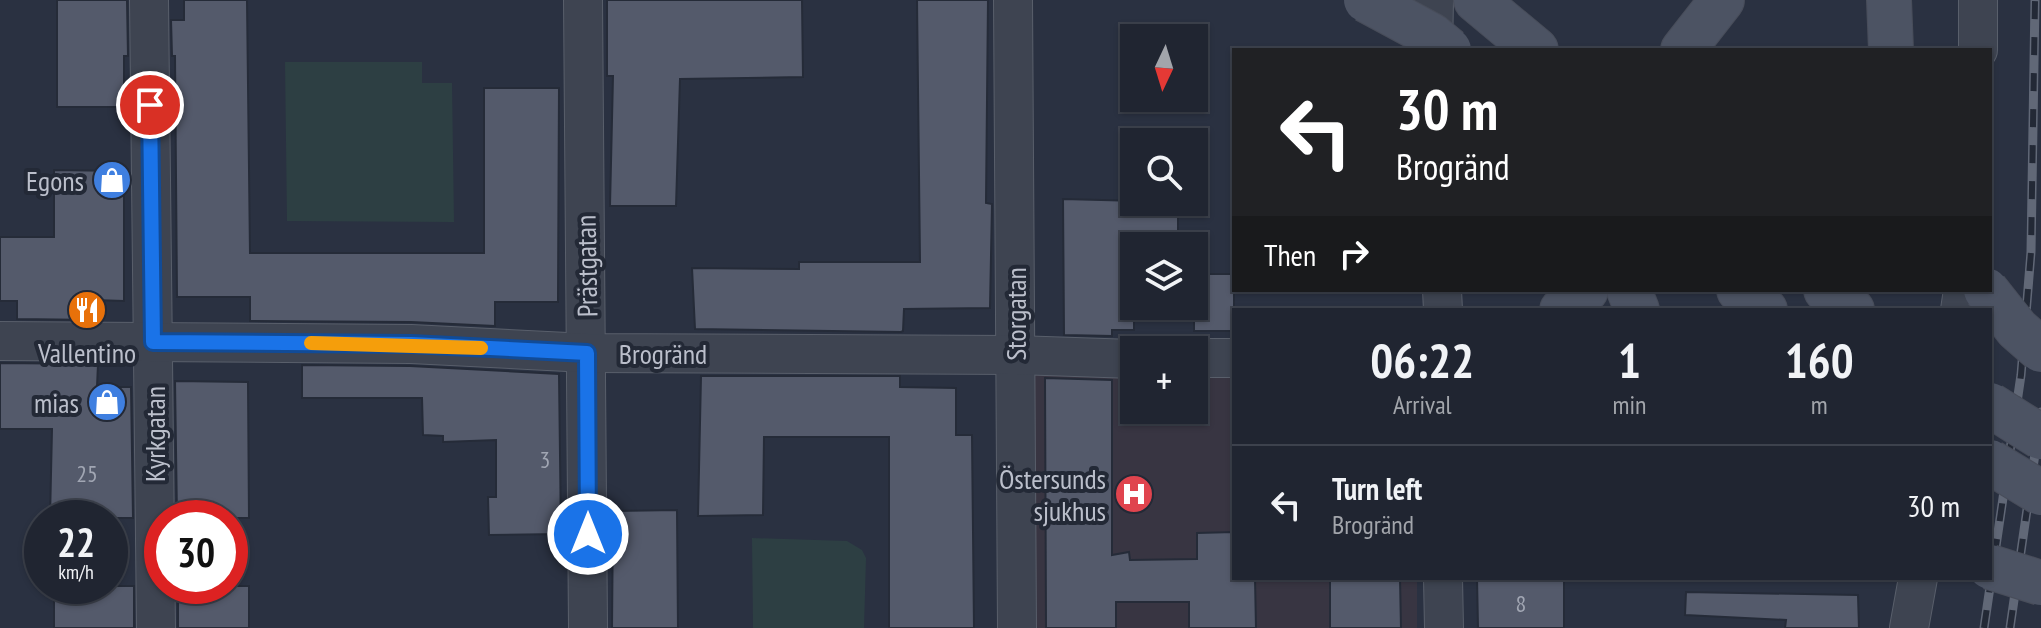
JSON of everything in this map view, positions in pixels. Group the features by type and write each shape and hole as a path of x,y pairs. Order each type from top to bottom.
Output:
{"main road":[{"path":"1366,0 1431,35 1447,48"},
{"path":"1476,0 1534,48"},
{"path":"1685,48 1722,0"},
{"path":"1889,0 1891,48"},
{"path":"1564,308 1584,292"},
{"path":"1742,292 1762,308"},
{"path":"1829,292 1849,308"},
{"path":"1988,292 2017,329 2041,350"},
{"path":"1992,406 2041,437"},
{"path":"1992,463 2041,493"},
{"path":"1992,568 2041,583"}],"street":[{"name":"Kyrkgatan","path":"149,0 156,628"},
{"name":"Prästgatan","path":"583,0 588,628"},
{"name":"Storgatan","path":"1013,0 1017,628"},
{"path":"1433,48 1434,0"},
{"path":"1978,0 1978,48"},
{"name":"Brogränd","path":"0,341 411,344 587,353 1015,355 1120,359"},
{"path":"1208,358 1232,358"},
{"path":"1443,580 1444,628"},
{"path":"1909,628 1918,580"}],"shaded area":[{"path":"285,62 422,62 422,83 452,83 454,222 287,221"},
{"name":"Östersunds sjukhus","path":"1032,362 1120,363 1120,424 1208,424 1208,363 1232,364 1232,580 1417,580 1417,628 1037,628"},
{"path":"752,538 847,541 862,550 866,558 864,628 753,628"}],"building":[{"path":"57,0 127,0 128,56 124,56 124,107 57,107"},
{"path":"184,0 247,0 250,253 484,253 484,88 559,88 558,302 495,302 495,326 250,321 250,297 177,297 175,56 172,56 171,20 184,20"},
{"path":"607,0 802,0 803,77 680,79 676,206 610,206 613,76 607,76"},
{"path":"917,0 988,0 986,203 992,204 990,308 904,309 901,332 695,329 692,268 799,269 799,262 920,262"},
{"path":"54,170 124,171 124,301 94,300 94,320 17,319 17,301 0,301 0,237 54,237"},
{"path":"1063,199 1120,200 1120,216 1178,216 1178,232 1120,232 1120,320 1134,320 1134,330 1112,330 1112,336 1064,335"},
{"path":"1208,274 1232,274 1232,331 1194,331 1194,320 1208,320"},
{"path":"0,363 98,364 97,387 131,387 133,518 128,518 128,500 50,500 52,429 0,429"},
{"path":"302,365 410,366 559,374 561,534 489,535 488,497 496,497 496,440 443,442 443,436 423,435 422,398 302,398"},
{"path":"701,376 900,376 900,387 956,388 956,435 972,435 974,628 889,628 889,437 764,437 763,515 698,516"},
{"path":"1045,378 1112,380 1112,555 1129,552 1130,560 1197,559 1197,533 1232,532 1232,580 1255,580 1256,628 1189,628 1189,602 1116,602 1116,628 1046,628"},
{"path":"175,381 248,382 249,518 248,500 177,500"},
{"path":"677,510 678,628 612,628 613,511"},
{"path":"1330,580 1400,580 1401,628 1330,628"},
{"path":"1477,580 1564,580 1564,628 1478,628"},
{"path":"128,586 134,586 134,628 54,628 54,604 128,604"},
{"path":"249,586 249,628 178,628 178,604 248,604"},
{"path":"1686,592 1858,595 1859,628 1785,628 1786,620 1685,615"}],"railway":[{"path":"1992,573 2021,375 2031,252 2035,0"},
{"path":"2010,628 2041,412"},
{"path":"1984,628 1991,580"}],"slow traffic":[{"path":"311,343 481,348"}],"place":[{"name":"Egons","path":"112,180"},
{"name":"Vallentino","path":"87,310"},
{"name":"mias","path":"107,402"},
{"name":"Östersunds sjukhus","path":"1134,494"}],"route":[{"path":"150,105 153,342 411,344 587,353 588,534"}]}
